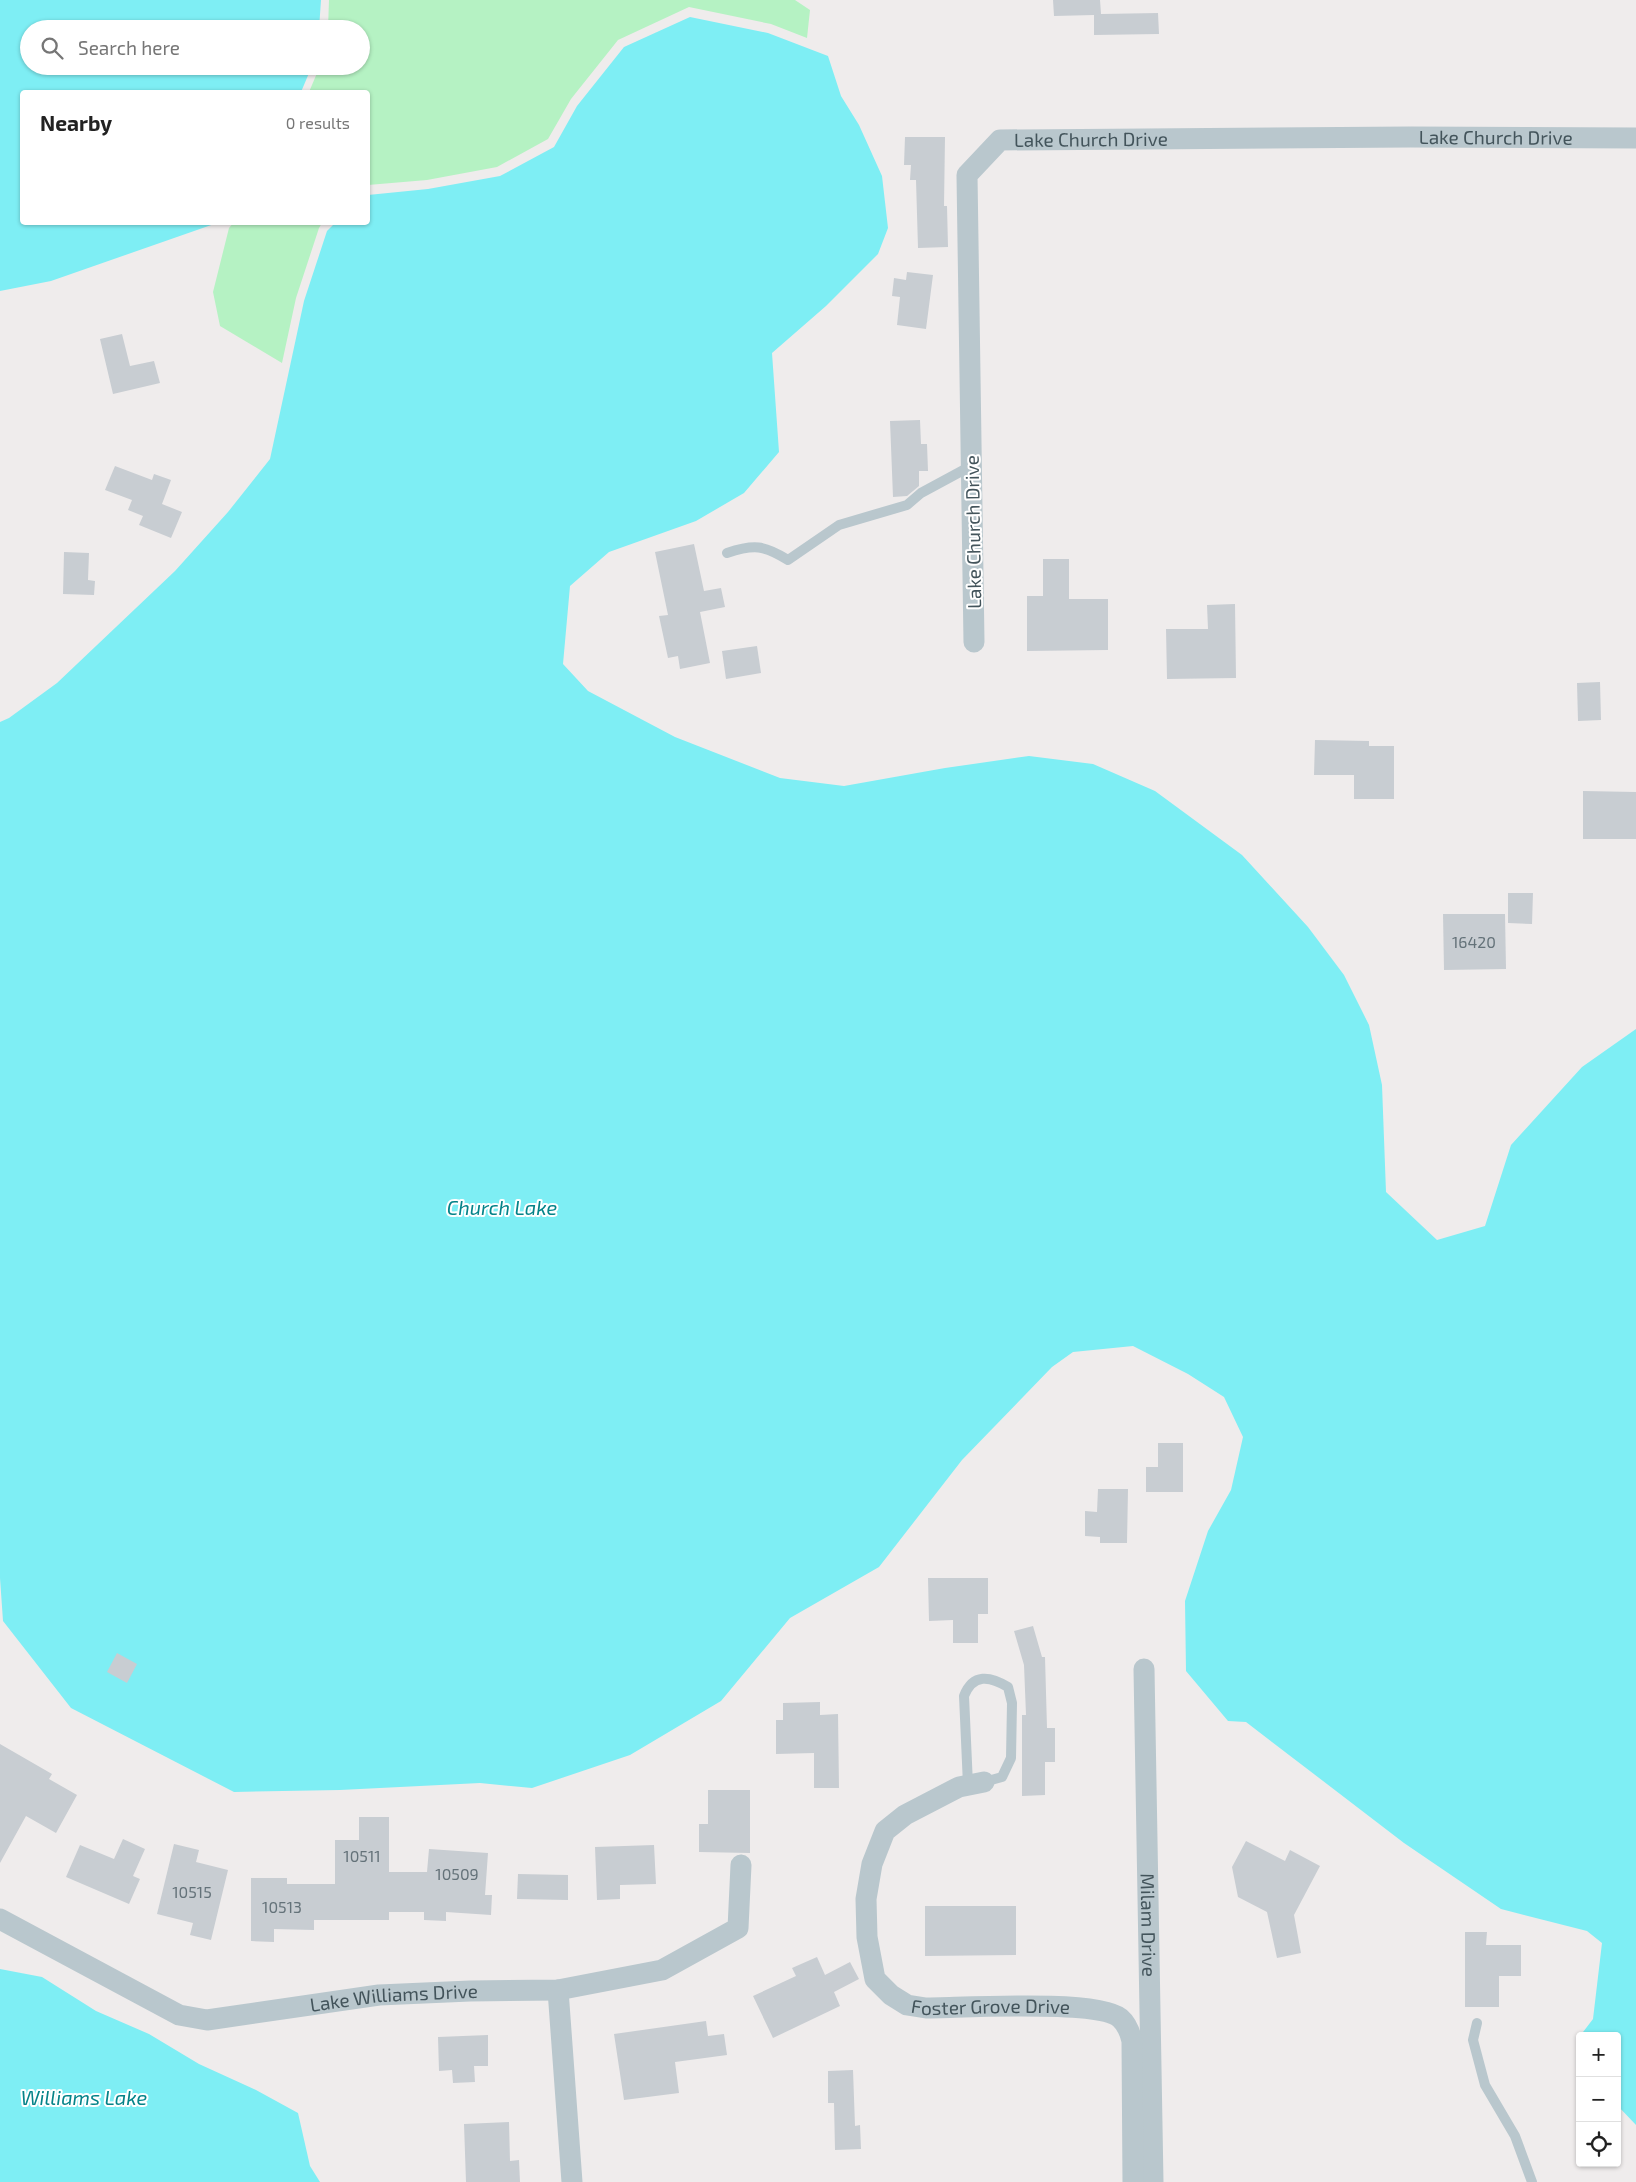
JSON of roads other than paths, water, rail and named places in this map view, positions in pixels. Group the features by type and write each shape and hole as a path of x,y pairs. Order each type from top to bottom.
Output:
{"street":[{"name":"Lake Church Drive","path":"974,642 967,175 1000,140 1410,136 1636,138"},
{"name":"Milam Drive","path":"1144,1670 1153,2182"},
{"name":"Foster Grove Drive","path":"976,1783 959,1787 905,1815 885,1831 872,1864 866,1899 867,1937 875,1979 891,1995 907,2005 926,2008 1064,2006 1096,2009 1119,2016 1128,2028 1132,2041 1133,2182"},
{"name":"Lake Williams Drive","path":"0,1919 178,2015 207,2020 379,1995 558,1990 662,1970 738,1928 741,1865"},
{"path":"558,1990 572,2182"}],"lane":[{"path":"727,553 746,546 770,549 788,560 839,525 907,505 921,493 972,466"},
{"path":"996,1679 1008,1687 1012,1703 1011,1758 1002,1777 976,1783 964,1696 967,1688 974,1681 996,1679"},
{"path":"1477,2022 1473,2040 1485,2085 1515,2136 1532,2182"}],"water":[{"path":"0,0 321,0 320,20 20,20 20,75 308,75 302,90 20,90 20,225 211,225 51,281 0,291"},
{"name":"Church Lake","path":"690,17 768,33 828,56 841,96 859,125 882,176 888,228 878,254 826,306 772,353 779,452 744,493 696,521 609,552 570,586 563,664 588,691 675,737 780,778 844,786 945,768 1029,756 1093,764 1155,791 1242,855 1308,927 1344,975 1369,1025 1382,1085 1386,1192 1437,1240 1485,1226 1511,1145 1582,1067 1636,1029 1636,2125 1621,2109 1621,2032 1583,2032 1593,2019 1602,1943 1587,1931 1501,1909 1404,1843 1246,1722 1228,1721 1186,1671 1185,1601 1208,1531 1231,1490 1243,1437 1224,1397 1188,1374 1133,1346 1073,1352 1052,1367 962,1460 879,1567 790,1618 721,1701 630,1755 532,1788 480,1783 340,1790 234,1792 71,1708 3,1621 0,1578 0,722 9,718 57,683 175,571 228,512 270,459 304,301 327,231 333,225 370,225 370,195 428,189 500,176 554,147 577,106 624,47"},
{"name":"Williams Lake","path":"0,1969 42,1977 96,2011 149,2034 199,2064 256,2090 298,2113 310,2166 320,2182 0,2182"}]}
